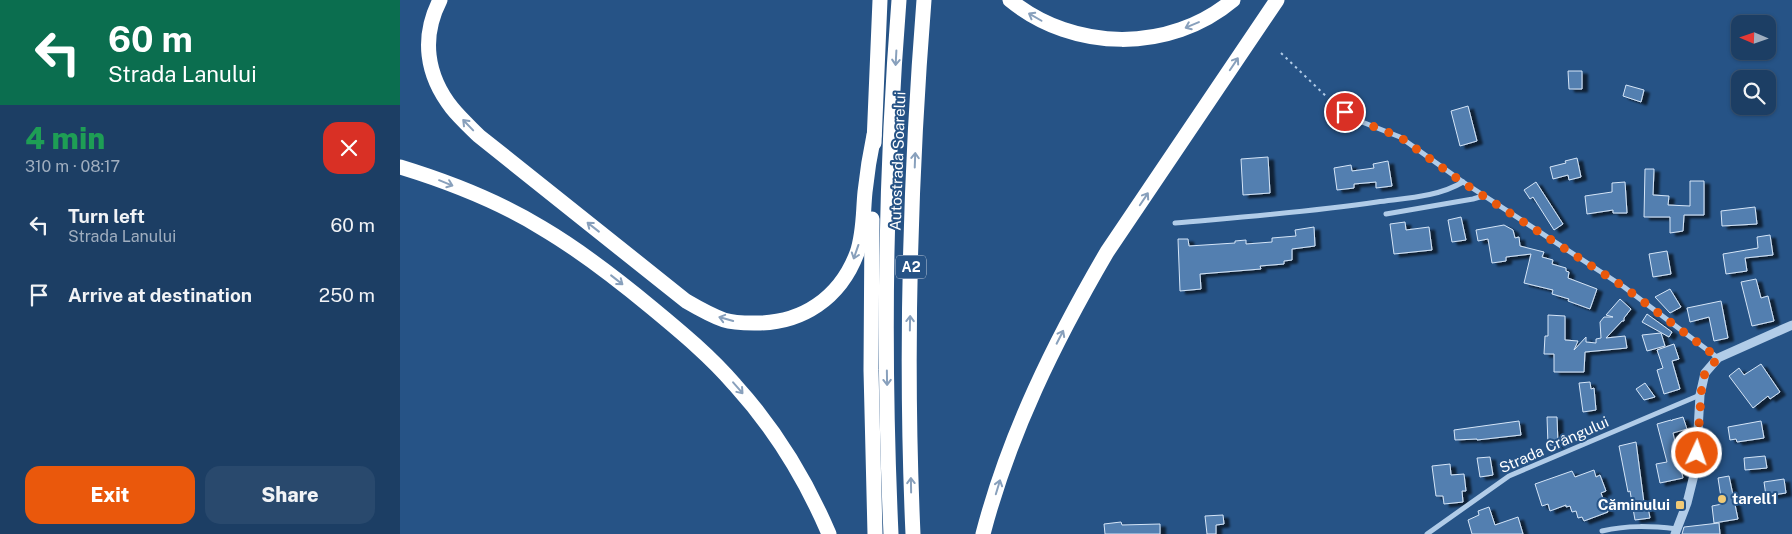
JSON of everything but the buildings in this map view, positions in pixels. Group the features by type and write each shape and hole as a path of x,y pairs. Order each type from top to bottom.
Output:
{"highway":[{"path":"440,0 433,14 428,40 430,65 438,87 452,109 479,136 686,301 705,312 725,320 742,323 762,323 777,322 791,318 811,310 839,285 850,270 858,251 863,230 867,172 874,135"},
{"path":"875,534 871,370 871,254 880,0"},
{"name":"Autostrada Soarelui","path":"891,534 887,378 887,254 899,0"},
{"name":"Autostrada Soarelui","path":"912,534 909,378 916,140 924,0"},
{"path":"1010,0 1035,17 1058,28 1092,37 1120,40 1152,37 1183,29 1211,16 1233,0"},
{"path":"983,534 1004,468 1037,384 1082,294 1107,252 1276,0"},
{"path":"400,167 468,191 542,227 586,256 691,341 734,384 759,413 804,483 829,534"}],"street":[{"path":"1334,103 1357,120 1400,137 1462,182 1624,287 1718,358"},
{"path":"1175,223 1299,212 1394,200 1438,193 1462,182"},
{"path":"1386,214 1483,196"},
{"path":"1602,531 1622,526 1644,526 1676,532 1687,502 1696,467 1700,395 1705,373 1718,358 1792,325"},
{"name":"Strada Crângului","path":"1427,534 1509,476 1700,395"}],"path":[{"path":"1281,53 1334,103"}],"place":[{"name":"tarell1","path":"1722,499"},
{"name":"Căminului","path":"1680,505"}],"route":[{"path":"1345,112 1357,120 1400,137 1462,182 1624,287 1718,358 1705,373 1702,383 1697,453"}]}
